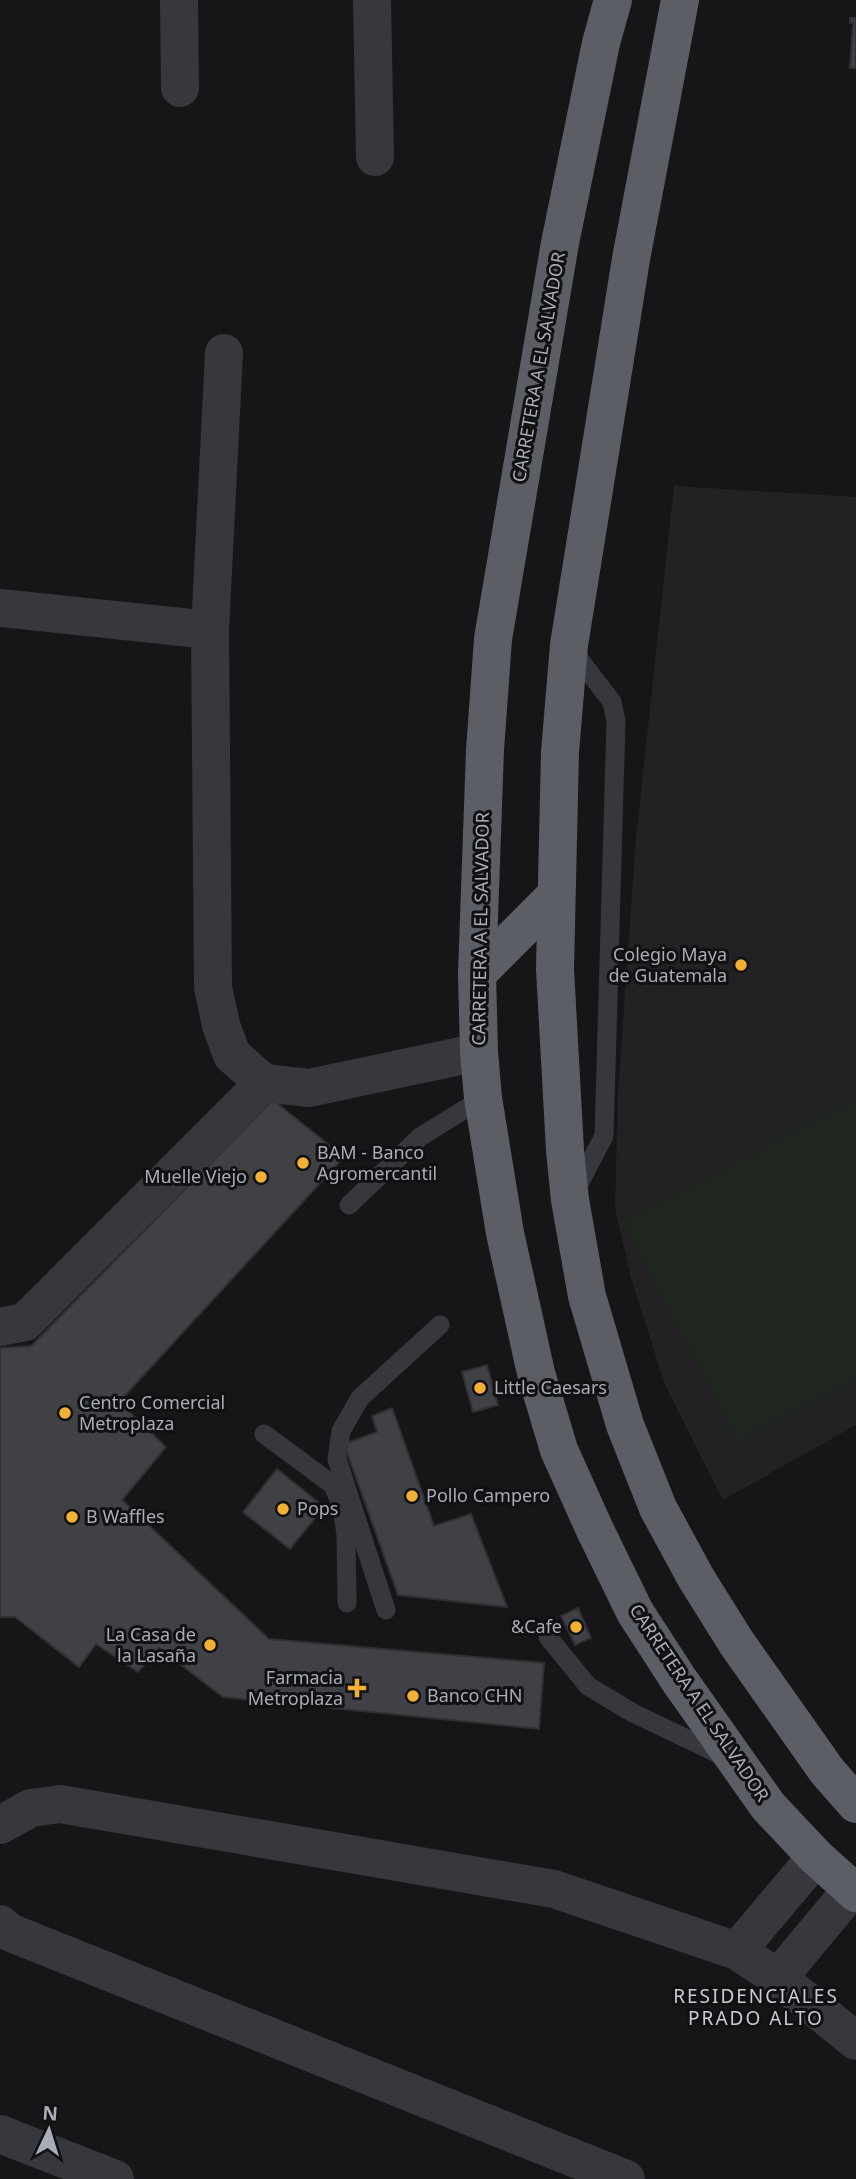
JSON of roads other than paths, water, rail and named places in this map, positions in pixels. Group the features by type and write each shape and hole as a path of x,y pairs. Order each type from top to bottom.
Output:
{"highway":[{"path":"601,43 603,0"},
{"name":"CARRETERA A EL SALVADOR","path":"612,0 561,243 493,639 485,750 477,974 483,1098 505,1233 536,1373 559,1450 594,1531 635,1612 679,1680 768,1806 816,1857 854,1891"},
{"path":"680,0 632,259 569,645 560,751 555,969 565,1150 570,1200 587,1296 625,1425 658,1508 696,1578 736,1642 827,1771 856,1804"},
{"path":"654,146 694,0"},
{"path":"477,974 556,895"},
{"path":"479,901 555,969"}],"street":[{"path":"179,0 180,88"},
{"path":"372,0 375,157"},
{"path":"224,353 210,630 213,988 221,1025 232,1055 264,1083 309,1088 479,1052"},
{"path":"0,608 210,630"},
{"path":"0,1327 25,1322 264,1083"},
{"path":"0,1825 31,1808 60,1804 555,1889 737,1951 778,1978 856,2041"},
{"path":"737,1951 816,1857"},
{"path":"778,1978 854,1891"},
{"path":"0,1924 9,1932 626,2179"},
{"path":"0,2134 115,2179"}],"lane":[{"path":"569,645 612,702 616,721 604,1136 570,1200"},
{"path":"349,1205 420,1136 483,1098"},
{"path":"386,1610 337,1459 341,1432 360,1398 440,1325"},
{"path":"264,1434 333,1485 342,1507 346,1535 347,1603"},
{"path":"548,1637 588,1686 633,1713 739,1763"}],"place":[{"name":"Colegio Maya de Guatemala","path":"741,965"},
{"name":"BAM - Banco Agromercantil","path":"303,1163"},
{"name":"Muelle Viejo","path":"261,1177"},
{"name":"Little Caesars","path":"480,1388"},
{"name":"Centro Comercial Metroplaza","path":"65,1413"},
{"name":"Pollo Campero","path":"412,1496"},
{"name":"Pops","path":"283,1509"},
{"name":"B Waffles","path":"72,1517"},
{"name":"&Cafe","path":"576,1627"},
{"name":"La Casa de la Lasaña","path":"210,1645"},
{"name":"Farmacia Metroplaza","path":"357,1688"},
{"name":"Banco CHN","path":"413,1696"}],"district":[{"name":"RESIDENCIALES PRADO ALTO","path":"756,2007"}]}
